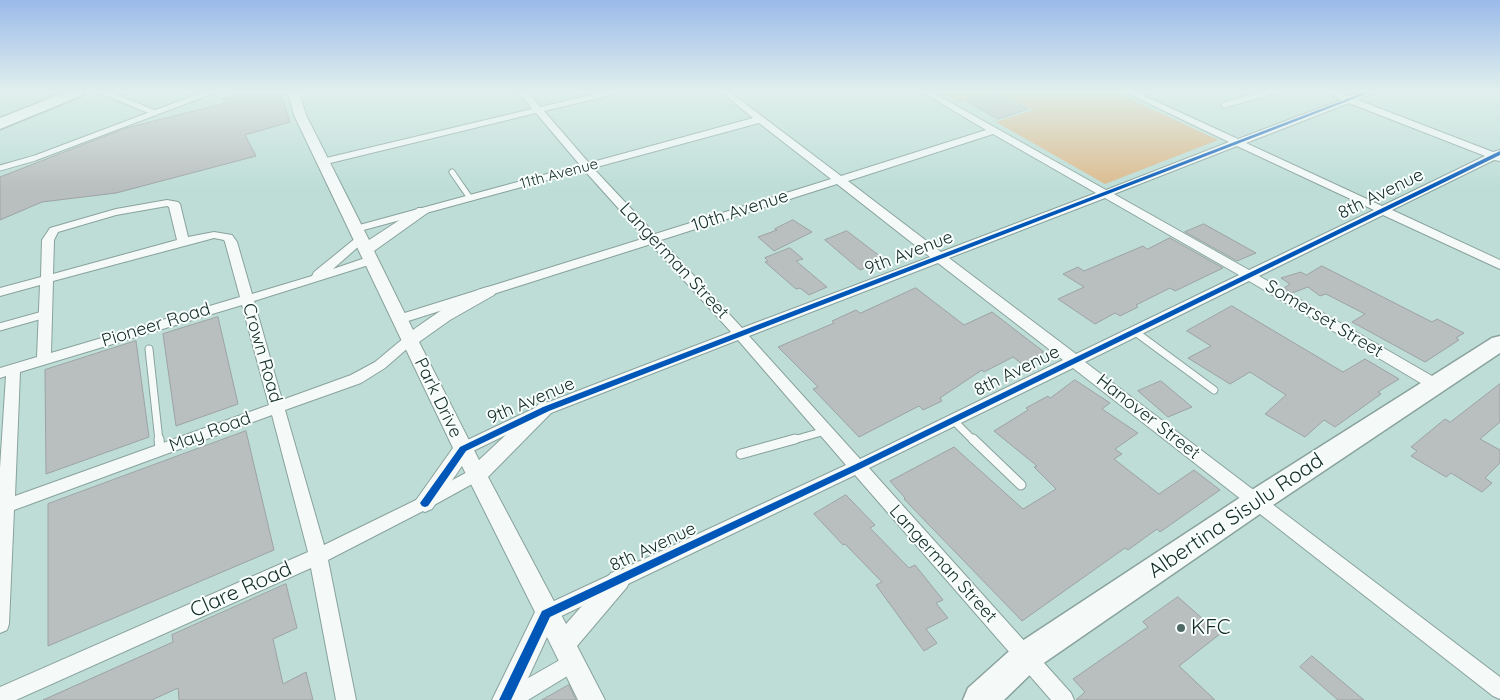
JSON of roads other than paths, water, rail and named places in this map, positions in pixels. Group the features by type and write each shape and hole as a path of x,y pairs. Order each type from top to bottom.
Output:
{"main road":[{"name":"Albertina Sisulu Road","path":"980,700 1027,656 1257,501 1434,384 1500,343"}],"street":[{"name":"Park Drive","path":"305,125 463,449 546,614 592,700"},
{"path":"322,162 478,125"},
{"name":"Langerman Street","path":"551,125 587,167 741,335 856,468 1027,656 1064,700"},
{"name":"11th Avenue","path":"363,244 423,211 740,125"},
{"name":"Hanover Street","path":"768,125 1500,689"},
{"name":"Somerset Street","path":"983,125 1250,276 1434,384"},
{"path":"1200,125 1500,265"},
{"name":"9th Avenue","path":"463,449 546,409 1285,125"},
{"path":"1416,125 1498,156"},
{"name":"10th Avenue","path":"400,319 994,131"},
{"name":"8th Avenue","path":"546,614 856,468 1382,210 1498,156"},
{"path":"44,359 48,240 50,234 67,226 170,201 174,204 184,242"},
{"path":"363,244 423,211"},
{"name":"Crown Road","path":"0,292 184,242 214,235 228,237 231,242 318,556 346,700"},
{"name":"Pioneer Road","path":"312,280 363,244"},
{"name":"Pioneer Road","path":"6,371 246,298 312,280 363,244"},
{"path":"410,340 444,316 488,291"},
{"name":"May Road","path":"3,507 362,376 380,365 410,340"},
{"path":"0,624 6,371"},
{"path":"477,474 546,409"},
{"path":"426,503 463,449"},
{"name":"Clare Road","path":"0,697 318,556 426,503 477,474"},
{"path":"509,700 568,653 619,580"},
{"path":"504,700 546,614"}],"lane":[{"path":"0,168 35,158 124,125"},
{"path":"452,172 470,198"},
{"path":"0,327 46,314"},
{"path":"1134,331 1214,390"},
{"path":"149,349 160,450"},
{"path":"953,420 1021,485"},
{"path":"741,454 825,431"}],"place":[{"name":"KFC","path":"1181,628"}]}
